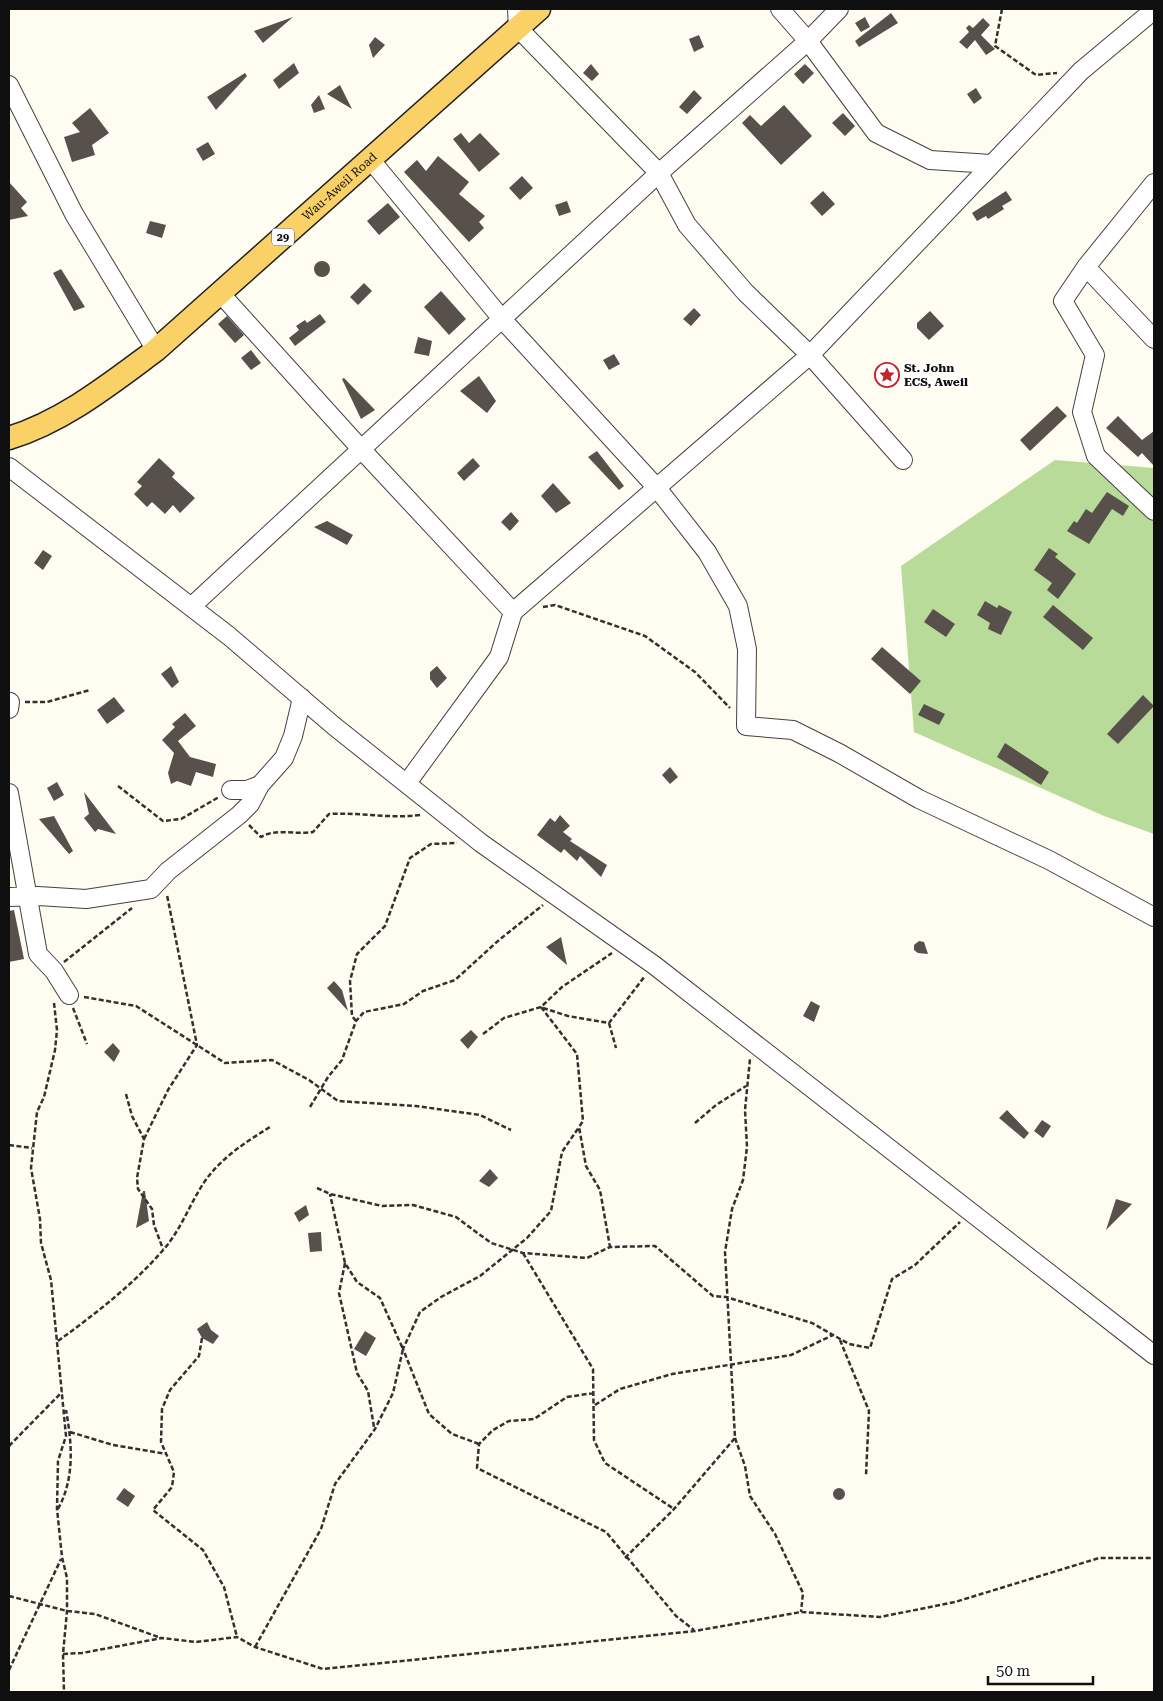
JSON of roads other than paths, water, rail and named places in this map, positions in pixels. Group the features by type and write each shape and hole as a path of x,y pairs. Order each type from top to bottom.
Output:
{"main road":[{"name":"Wau-Aweil Road","path":"9,438 54,420 90,398 156,350 370,159 517,19 539,9"}],"street":[{"path":"780,9 808,40 876,133 930,160 991,164"},
{"path":"191,607 659,173 808,40 839,9"},
{"path":"407,783 499,658 513,612 810,355 1081,71 1154,10"},
{"path":"517,19 659,173 687,225 745,292 810,355 903,460"},
{"path":"9,85 74,214 156,350"},
{"path":"370,159 502,319 657,488 707,552 738,606 747,649 746,726 793,730 839,753 919,799 1049,860 1154,917"},
{"path":"1154,183 1086,268 1063,301 1095,354 1082,412 1096,456 1154,511"},
{"path":"1086,268 1154,339"},
{"path":"220,293 361,449 513,612"},
{"path":"9,467 191,607 334,726 481,843 654,965 1154,1355"},
{"path":"9,897 38,896 86,899 151,889 168,871 239,816 250,804 260,785 284,758 293,736 302,698"},
{"path":"231,790 247,790 260,785"},
{"path":"9,793 38,954 54,971 70,995"}],"place":[{"name":"St. John ECS, Aweil","path":"887,375"}]}
